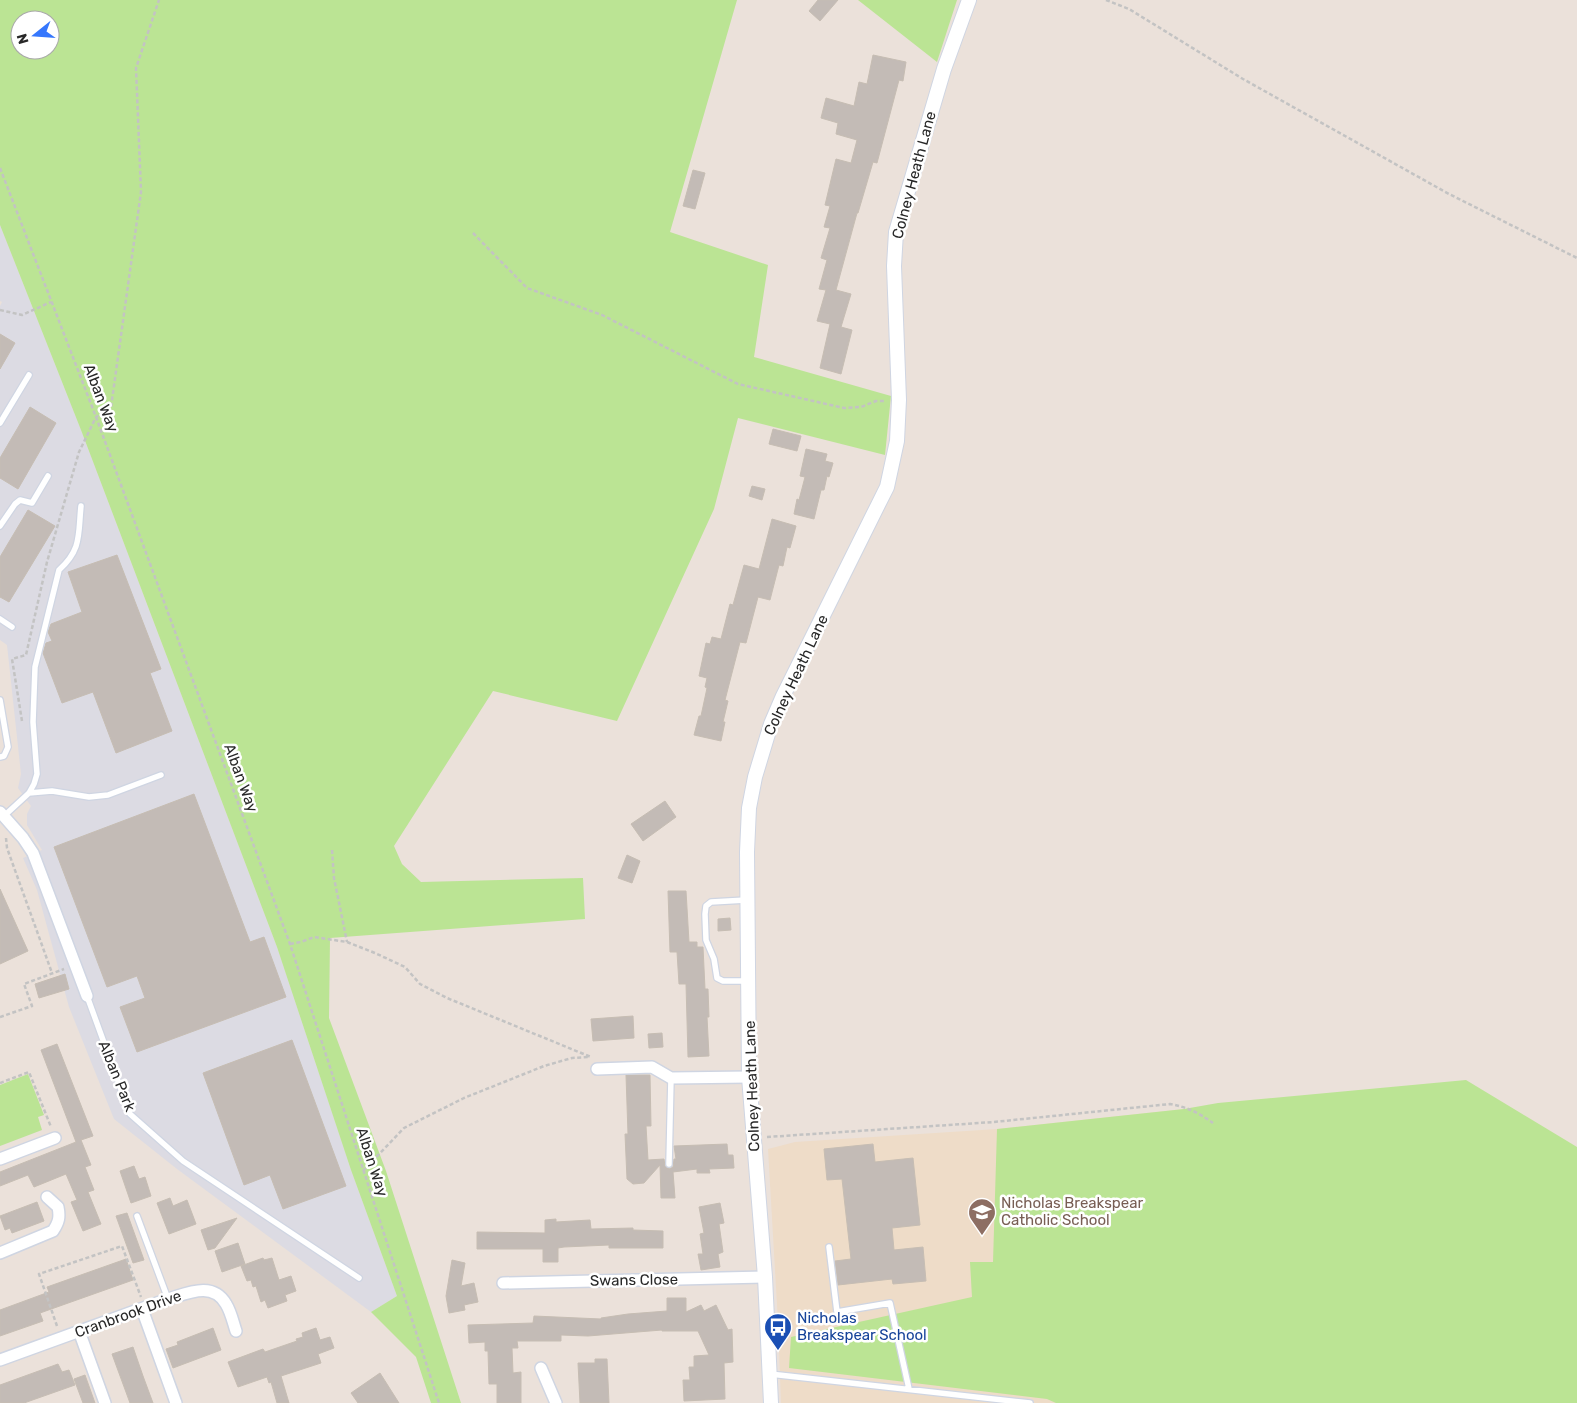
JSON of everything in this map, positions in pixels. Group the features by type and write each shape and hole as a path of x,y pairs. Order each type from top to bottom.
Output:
{"street":[{"name":"Colney Heath Lane","path":"771,1403 765,1278 749,1078 746,900 749,808 762,752 783,696 887,487 897,441 899,400 894,266 896,232 944,69 968,0"},
{"name":"Alban Park","path":"2,814 24,838 33,854 87,996"},
{"path":"597,1069 652,1067 671,1078 749,1078"},
{"path":"0,1159 55,1138"},
{"path":"0,1253 53,1231 58,1224 60,1215 58,1207 47,1198"},
{"name":"Swans Close","path":"503,1282 765,1278"},
{"name":"Cranbrook Drive","path":"0,1360 196,1290 208,1290 218,1295 226,1304 236,1331"},
{"path":"144,1308 176,1403"},
{"path":"79,1331 105,1403"},
{"path":"542,1368 556,1403"}],"lane":[{"path":"0,423 29,375"},
{"path":"0,526 15,504 20,500 32,503 48,476"},
{"path":"2,814 28,793 34,784 37,774 33,722 35,667 59,570 67,563 77,549 81,506"},
{"path":"0,619 12,627"},
{"path":"0,700 8,747 4,756 0,757"},
{"path":"28,793 52,791 89,797 108,795 161,775"},
{"path":"746,900 711,902 706,906 705,914 706,940 714,959 716,978 723,981 748,981"},
{"name":"Alban Park","path":"87,996 130,1114 183,1161 360,1278"},
{"path":"669,1164 671,1078"},
{"path":"137,1216 168,1299"},
{"path":"829,1247 837,1312 890,1303 909,1389"},
{"path":"770,1374 1030,1403"}],"path":[{"path":"35,739 24,736 12,659 26,655 47,562 79,452 96,417 111,407 140,192 136,68 159,0"},
{"path":"1106,0 1129,9 1243,79 1441,190 1577,258"},
{"name":"Alban Way","path":"0,168 96,417 290,944 439,1403"},
{"path":"473,233 527,288 602,315 738,384 844,408 861,407 876,401 899,400"},
{"path":"0,310 22,315 52,302"},
{"path":"2,814 7,848 52,974"},
{"path":"332,850 334,878 347,942"},
{"path":"290,944 314,937 347,942 375,952 405,967 420,984 447,998 591,1057 597,1069"},
{"path":"0,1017 32,1006 24,984 75,965"},
{"path":"363,1171 404,1128 464,1098 544,1066 572,1058 591,1057"},
{"path":"0,1083 29,1072 55,1138"},
{"path":"753,1139 994,1122 1170,1104 1191,1110 1213,1123"},
{"path":"61,1338 39,1274 122,1246 144,1308"}],"shaded area":[{"path":"0,225 81,430 277,947 351,1170 397,1296 371,1312 177,1169 114,1119 69,1007 37,890 23,858 42,850 27,825 27,814 31,806 18,788 21,774 7,645 0,640 0,306 2,302 0,301"},
{"name":"Nicholas Breakspear Catholic School","path":"1184,1109 1203,1403 781,1403 768,1149 795,1142 997,1129"}],"green space":[{"path":"0,0 737,0 670,232 768,265 754,357 891,396 885,455 738,418 714,509 617,721 493,691 394,846 402,864 421,882 583,878 585,919 330,938 329,1018 386,1171 461,1403 431,1403 416,1357 371,1312 397,1296 351,1170 277,947 81,430 0,225"},
{"path":"858,0 957,0 937,62"},
{"path":"28,1074 44,1115 38,1117 42,1130 0,1146 0,1085"},
{"path":"1466,1080 1577,1147 1577,1403 1056,1403 1047,1399 789,1368 791,1337 972,1297 970,1262 993,1262 997,1129 1184,1109 1218,1103"}],"building":[{"path":"818,0 838,0 820,21 809,11"},
{"path":"873,55 906,62 903,81 899,80 877,163 873,162 836,290 851,294 841,327 852,330 841,374 820,368 830,324 817,321 826,290 819,289 827,260 821,258 830,228 824,227 830,206 825,205 836,159 851,163 857,140 836,134 838,123 821,118 826,98 854,106 859,82 867,84"},
{"path":"693,170 705,173 695,209 683,206"},
{"path":"0,334 15,343 0,369"},
{"path":"30,407 56,423 18,489 0,478 0,458"},
{"path":"773,429 801,436 797,451 769,444"},
{"path":"806,449 827,454 825,461 833,463 829,477 827,476 824,490 821,490 814,519 794,514 805,477 800,476"},
{"path":"752,486 765,489 762,500 749,496"},
{"path":"28,510 55,526 9,602 0,597 0,557"},
{"path":"772,519 796,526 790,548 787,547 783,566 779,565 770,600 758,597 746,643 740,642 725,700 728,701 721,741 694,735 699,716 701,716 707,688 705,687 707,678 699,676 706,643 710,644 712,637 721,639 730,604 733,605 744,565 759,569"},
{"path":"117,555 161,669 150,673 172,731 116,753 93,692 62,703 43,653 46,643 52,641 48,632 51,624 82,612 68,572"},
{"path":"194,794 250,942 264,937 286,997 137,1052 120,1007 145,998 137,976 107,987 54,847"},
{"path":"665,801 676,817 643,841 631,824"},
{"path":"627,855 640,861 632,883 618,878"},
{"path":"0,889 28,951 0,964"},
{"path":"668,891 686,891 689,942 697,942 697,947 703,947 705,989 708,989 709,1056 688,1057 686,984 679,984 677,952 670,952"},
{"path":"730,918 731,930 718,931 718,919"},
{"path":"65,974 69,989 39,998 35,984"},
{"path":"633,1016 634,1038 593,1041 591,1019"},
{"path":"662,1033 663,1047 649,1048 648,1034"},
{"path":"292,1040 346,1186 283,1209 270,1175 244,1185 203,1073"},
{"path":"57,1044 93,1136 81,1140 91,1165 85,1167 94,1190 88,1192 101,1224 83,1231 71,1202 77,1200 66,1174 34,1187 28,1175 0,1186 0,1172 76,1142 41,1050"},
{"path":"626,1075 650,1075 651,1126 646,1126 648,1160 664,1159 665,1166 669,1169 673,1167 674,1159 676,1159 674,1146 727,1144 728,1155 733,1155 734,1168 709,1169 710,1173 697,1173 697,1169 673,1172 675,1198 661,1198 660,1165 644,1183 633,1184 627,1179 625,1134 628,1134"},
{"path":"873,1144 875,1162 913,1158 920,1225 892,1228 894,1250 923,1247 926,1281 893,1284 892,1279 838,1285 835,1261 851,1259 842,1179 827,1180 824,1149"},
{"path":"134,1166 139,1179 145,1177 151,1196 131,1203 120,1171"},
{"path":"170,1198 173,1206 187,1200 196,1224 169,1234 157,1203"},
{"path":"37,1202 44,1221 12,1233 10,1228 5,1230 0,1216"},
{"path":"720,1203 724,1223 719,1224 723,1252 718,1254 720,1267 701,1270 698,1254 703,1254 700,1234 704,1233 699,1207"},
{"path":"127,1213 144,1260 133,1263 116,1216"},
{"path":"237,1218 215,1248 208,1250 201,1230"},
{"path":"556,1219 556,1222 590,1220 591,1229 633,1228 633,1230 663,1231 663,1248 609,1248 609,1245 564,1247 558,1248 558,1262 543,1262 543,1249 477,1249 477,1232 545,1233 545,1220"},
{"path":"238,1243 245,1264 222,1272 215,1251"},
{"path":"263,1258 264,1260 272,1258 279,1280 291,1276 296,1291 285,1295 287,1301 268,1308 265,1300 261,1302 256,1286 253,1287 251,1280 247,1281 241,1266"},
{"path":"126,1259 133,1280 40,1313 43,1321 0,1336 0,1310 49,1292 47,1287"},
{"path":"452,1260 465,1263 461,1286 474,1283 478,1302 464,1305 465,1310 449,1313 446,1296"},
{"path":"667,1298 686,1298 686,1312 701,1305 704,1311 716,1305 728,1330 732,1329 733,1362 724,1363 725,1399 684,1401 683,1380 690,1380 689,1367 694,1367 694,1356 709,1355 698,1331 662,1330 588,1336 561,1335 561,1341 517,1341 518,1348 512,1348 513,1373 521,1372 521,1403 497,1403 497,1384 489,1384 488,1351 485,1351 485,1342 469,1343 468,1325 533,1323 534,1316 601,1319 628,1314 667,1311"},
{"path":"213,1328 221,1350 173,1368 166,1349 178,1345 177,1342"},
{"path":"316,1328 320,1340 330,1337 334,1348 318,1354 321,1363 281,1376 289,1403 277,1403 271,1382 269,1383 267,1377 238,1387 228,1362 263,1349 265,1352 297,1341 296,1339 303,1337 302,1333"},
{"path":"133,1347 153,1403 130,1403 112,1354"},
{"path":"595,1359 607,1359 609,1403 580,1403 578,1363 595,1363"},
{"path":"58,1364 62,1372 69,1370 75,1385 24,1403 0,1403 0,1385"},
{"path":"380,1373 399,1403 358,1403 351,1393"},
{"path":"85,1375 95,1403 83,1403 74,1379"}],"place":[{"name":"Nicholas Breakspear Catholic School","path":"982,1236"},
{"name":"Nicholas Breakspear School","path":"778,1351"}]}
